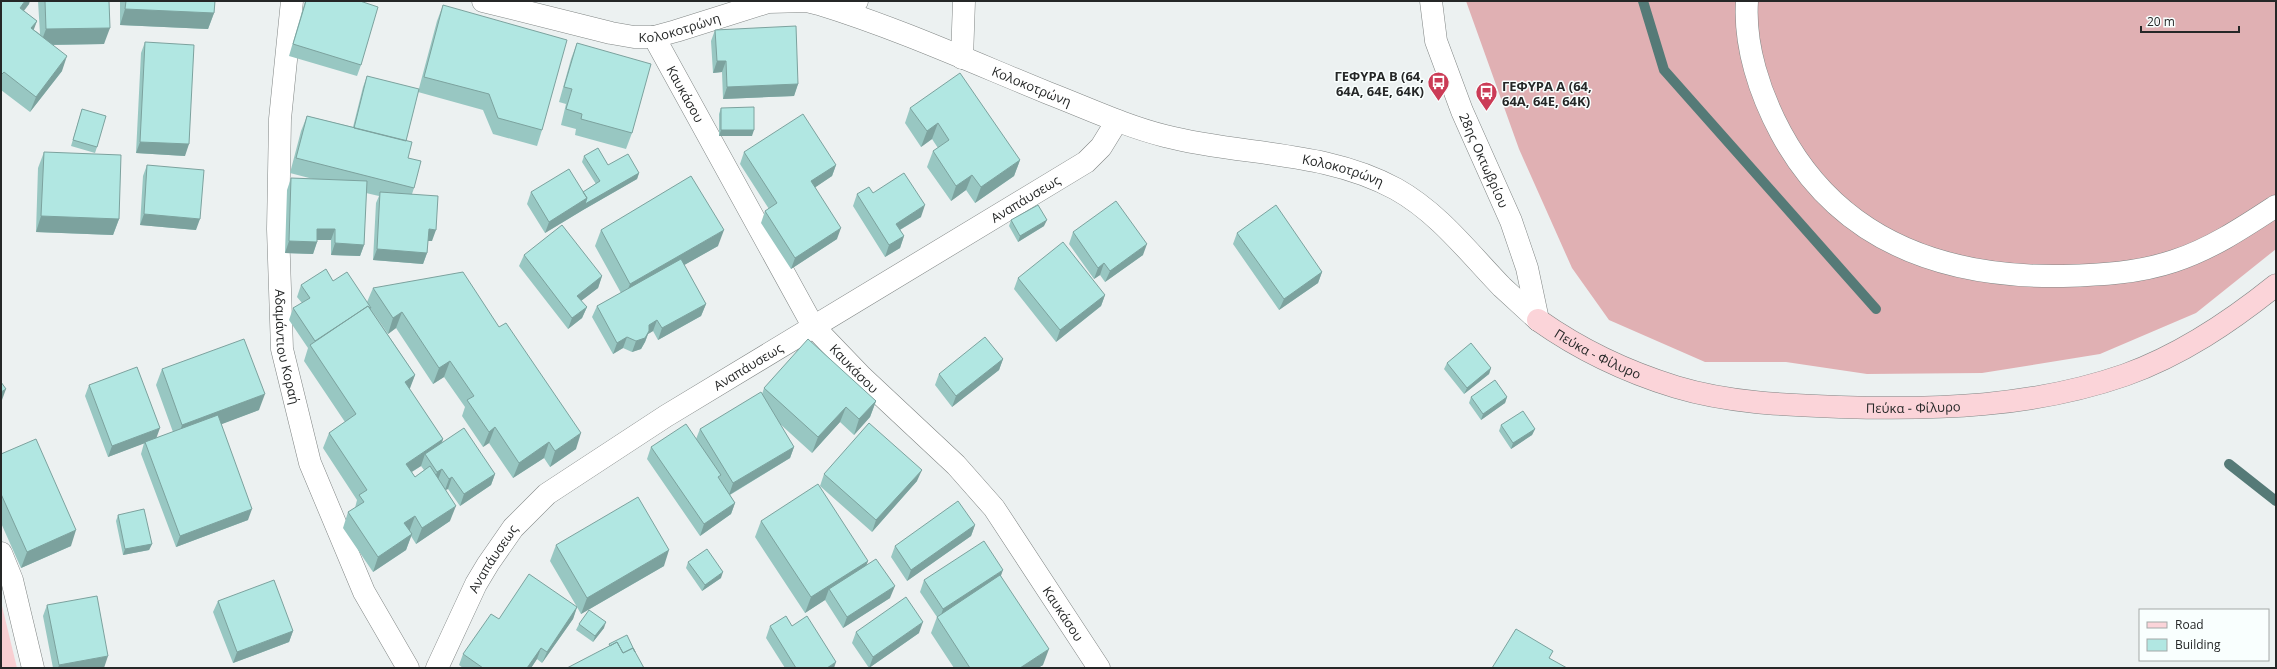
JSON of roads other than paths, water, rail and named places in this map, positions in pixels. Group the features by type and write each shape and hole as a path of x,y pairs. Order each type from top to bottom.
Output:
{"main road":[{"name":"Πεύκα - Φίλυρο","path":"1538,320 1576,344 1643,376 1712,395 1759,402 1808,406 1957,407 2045,396 2086,387 2126,375 2191,345 2218,329 2276,284"}],"street":[{"name":"Αδαμάντιου Κοραή","path":"292,1 280,119 278,229 282,350 310,463 364,592 408,668"},
{"name":"Κολοκοτρώνη","path":"483,1 610,33 634,37 654,37 768,2 807,2 852,7 962,58 1117,121 1165,136 1198,143 1276,153 1341,167 1378,180 1415,201 1439,221 1504,288 1538,320"},
{"path":"962,58 964,1"},
{"name":"28ης Οκτωβρίου","path":"1430,1 1436,41 1462,111 1511,221 1527,268 1538,320"},
{"path":"1744,2 1748,30 1759,82 1772,116 1802,166 1822,190 1847,214 1863,226 1919,255 1979,272 2027,276 2084,275 2134,271 2191,255 2227,237 2276,206"},
{"name":"Καυκάσου","path":"654,37 813,326 857,372 956,465 979,489 994,508 1099,668"},
{"name":"Αναπάυσεως","path":"437,668 466,605 488,564 513,528 547,494 563,482 666,416 1086,162 1102,147 1117,121"},
{"path":"1,553 12,580 33,668"}],"waterway":[{"path":"1643,1 1664,70 1876,309"},
{"path":"2229,464 2276,501"}],"place":[{"name":"ΓΕΦΥΡΑ B (64, 64Α, 64Ε, 64Κ)","path":"1439,102"},
{"name":"ΓΕΦΥΡΑ A (64, 64Α, 64Ε, 64Κ)","path":"1486,112"}]}
